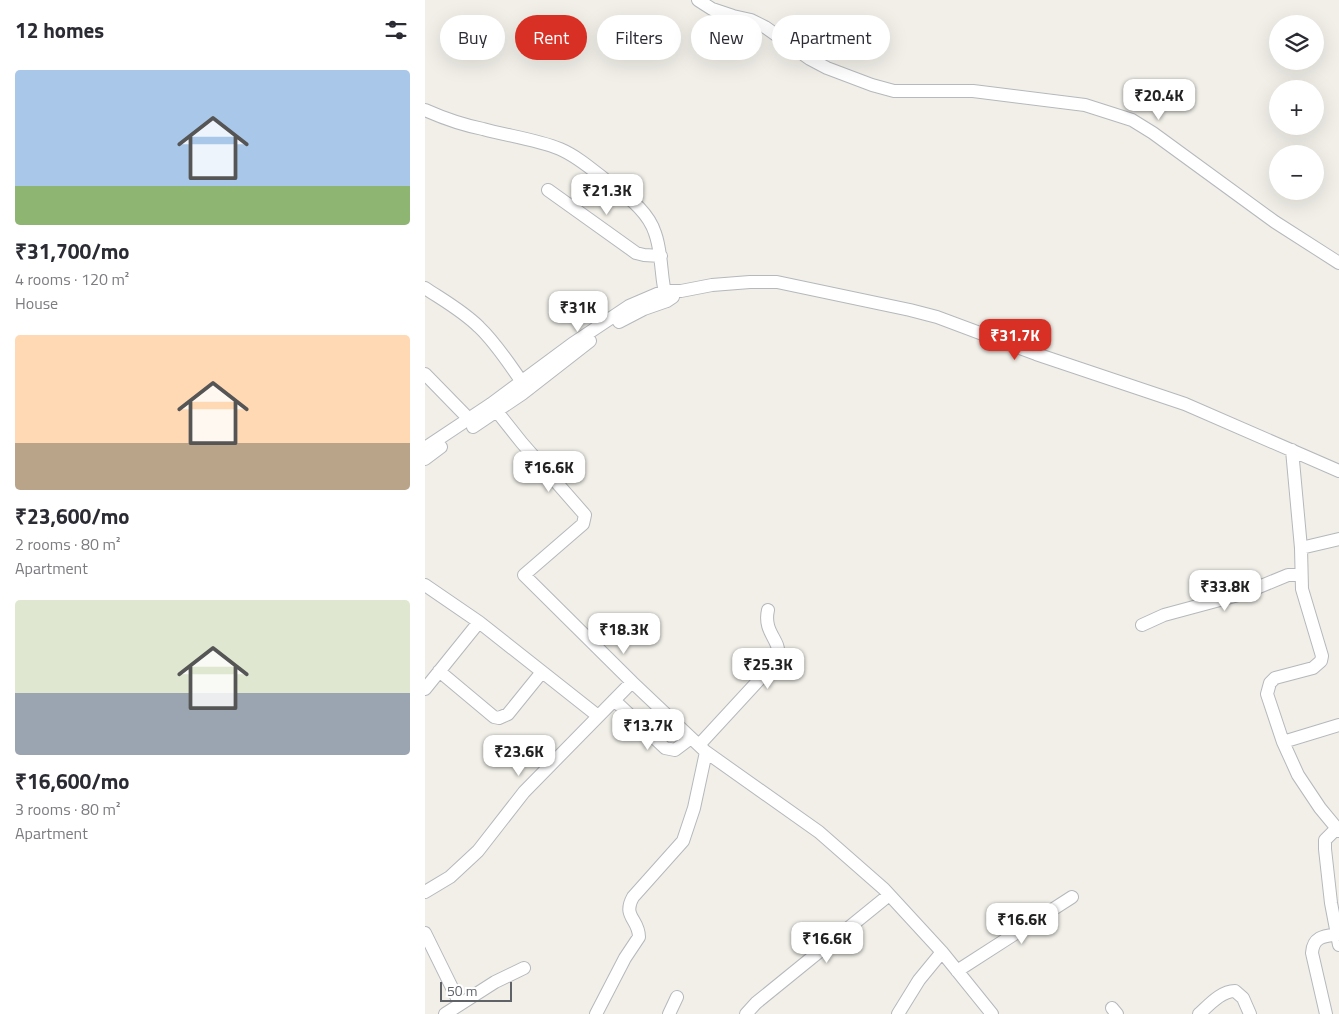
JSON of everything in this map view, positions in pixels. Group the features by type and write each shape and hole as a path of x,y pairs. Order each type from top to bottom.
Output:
{"street":[{"path":"698,0 719,11 751,20 765,27 819,64 872,85 894,91 973,91 1085,104 1131,120 1153,133 1275,222 1339,263"},
{"path":"425,110 482,129 546,144 575,157 642,211 655,233 661,256 665,296"},
{"path":"548,190 636,253 644,256 661,256"},
{"path":"425,448 469,419 494,408 522,382 572,344 623,310 681,291 740,282 777,282 910,310 937,318 1185,404 1339,472"},
{"path":"425,288 480,327 522,382"},
{"path":"425,458 610,326 665,296"},
{"path":"425,374 469,419"},
{"path":"494,408 585,515 583,524 524,575 699,745 819,832 889,895 942,952 992,1014"},
{"path":"1292,450 1301,548 1302,589 1321,661 1313,668 1275,678 1268,687 1267,694 1283,742 1298,775 1338,829 1325,840 1338,938 1319,938 1312,945 1312,953 1326,1014"},
{"path":"1301,548 1339,539"},
{"path":"1142,625 1177,611 1242,594 1288,575 1301,575"},
{"path":"425,585 479,622 598,716"},
{"path":"614,700 665,748 675,750 699,745 770,668 775,660 778,654 777,647 767,627 768,610"},
{"path":"425,689 479,622"},
{"path":"439,671 494,717 499,718 508,714 542,672"},
{"path":"425,892 450,877 478,852 524,792 632,682"},
{"path":"1283,742 1339,724"},
{"path":"596,1014 625,958 639,936 637,927 630,915 629,905 633,897 683,841 694,808 699,745"},
{"path":"746,1014 756,1003 889,895"},
{"path":"957,971 1072,897"},
{"path":"425,933 460,1004"},
{"path":"899,1014 919,980 942,952"},
{"path":"445,1014 495,982 524,968"},
{"path":"1199,1014 1220,996 1230,991 1235,991 1243,998 1250,1014"},
{"path":"669,1014 677,997"}]}
